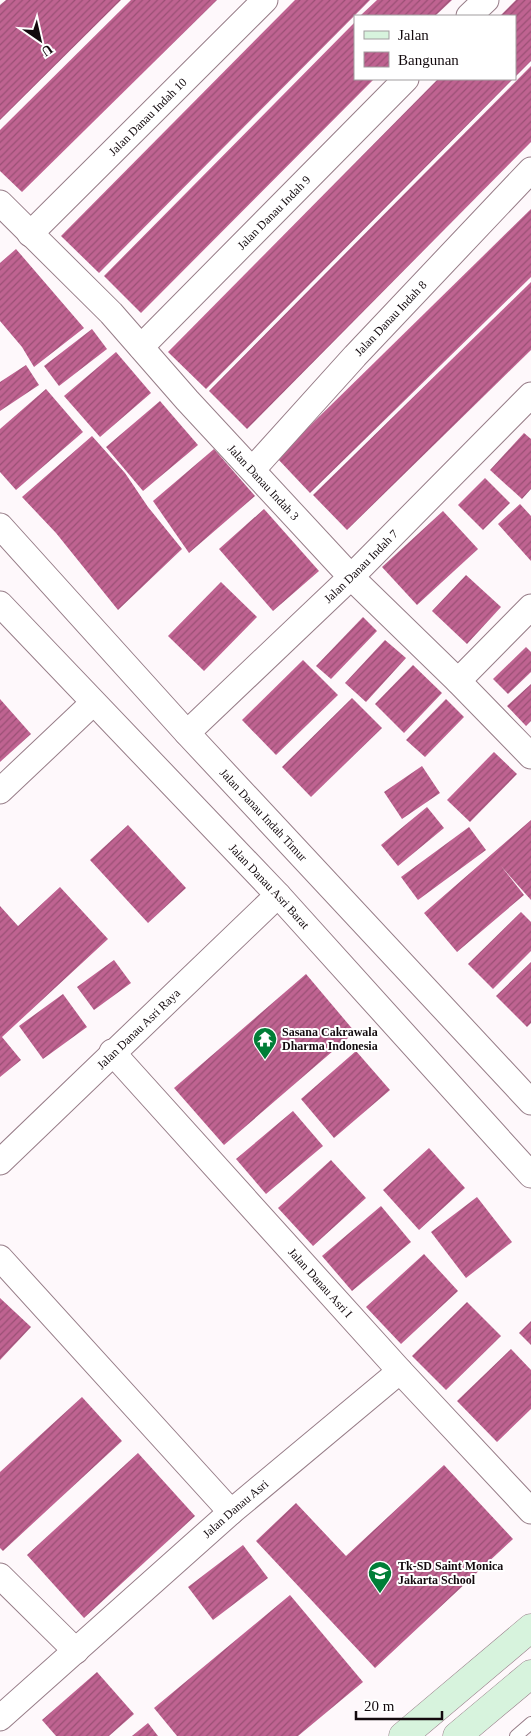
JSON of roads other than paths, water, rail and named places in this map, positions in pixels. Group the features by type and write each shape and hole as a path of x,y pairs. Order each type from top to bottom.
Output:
{"street":[{"name":"Jalan Danau Indah 10","path":"30,234 265,0"},
{"path":"470,15 486,0"},
{"name":"Jalan Danau Indah 9","path":"141,347 405,80"},
{"name":"Jalan Danau Indah 8","path":"253,469 355,356 531,170"},
{"name":"Jalan Danau Indah 3","path":"0,203 111,313 187,400 253,469 351,577 458,681 531,756"},
{"name":"Jalan Danau Indah 7","path":"187,733 351,577 531,395"},
{"name":"Jalan Danau Indah Timur","path":"0,526 187,733 531,1102"},
{"name":"Jalan Danau Asri Barat","path":"0,604 278,895 531,1175"},
{"path":"458,681 531,607"},
{"path":"0,791 93,703"},
{"name":"Jalan Danau Asri Raya","path":"0,1162 112,1052 278,895"},
{"name":"Jalan Danau Asri I","path":"112,1052 400,1371 531,1511"},
{"path":"0,1258 231,1512"},
{"name":"Jalan Danau Asri","path":"0,1718 231,1512 400,1371"},
{"path":"0,1576 76,1651"},
{"path":"403,1736 531,1628"},
{"path":"457,1736 531,1674"}],"lane":[{"path":"516,1736 531,1723"}],"place":[{"name":"Sasana Cakrawala Dharma Indonesia","path":"265,1060"},
{"name":"Tk-SD Saint Monica Jakarta School","path":"380,1594"}]}
